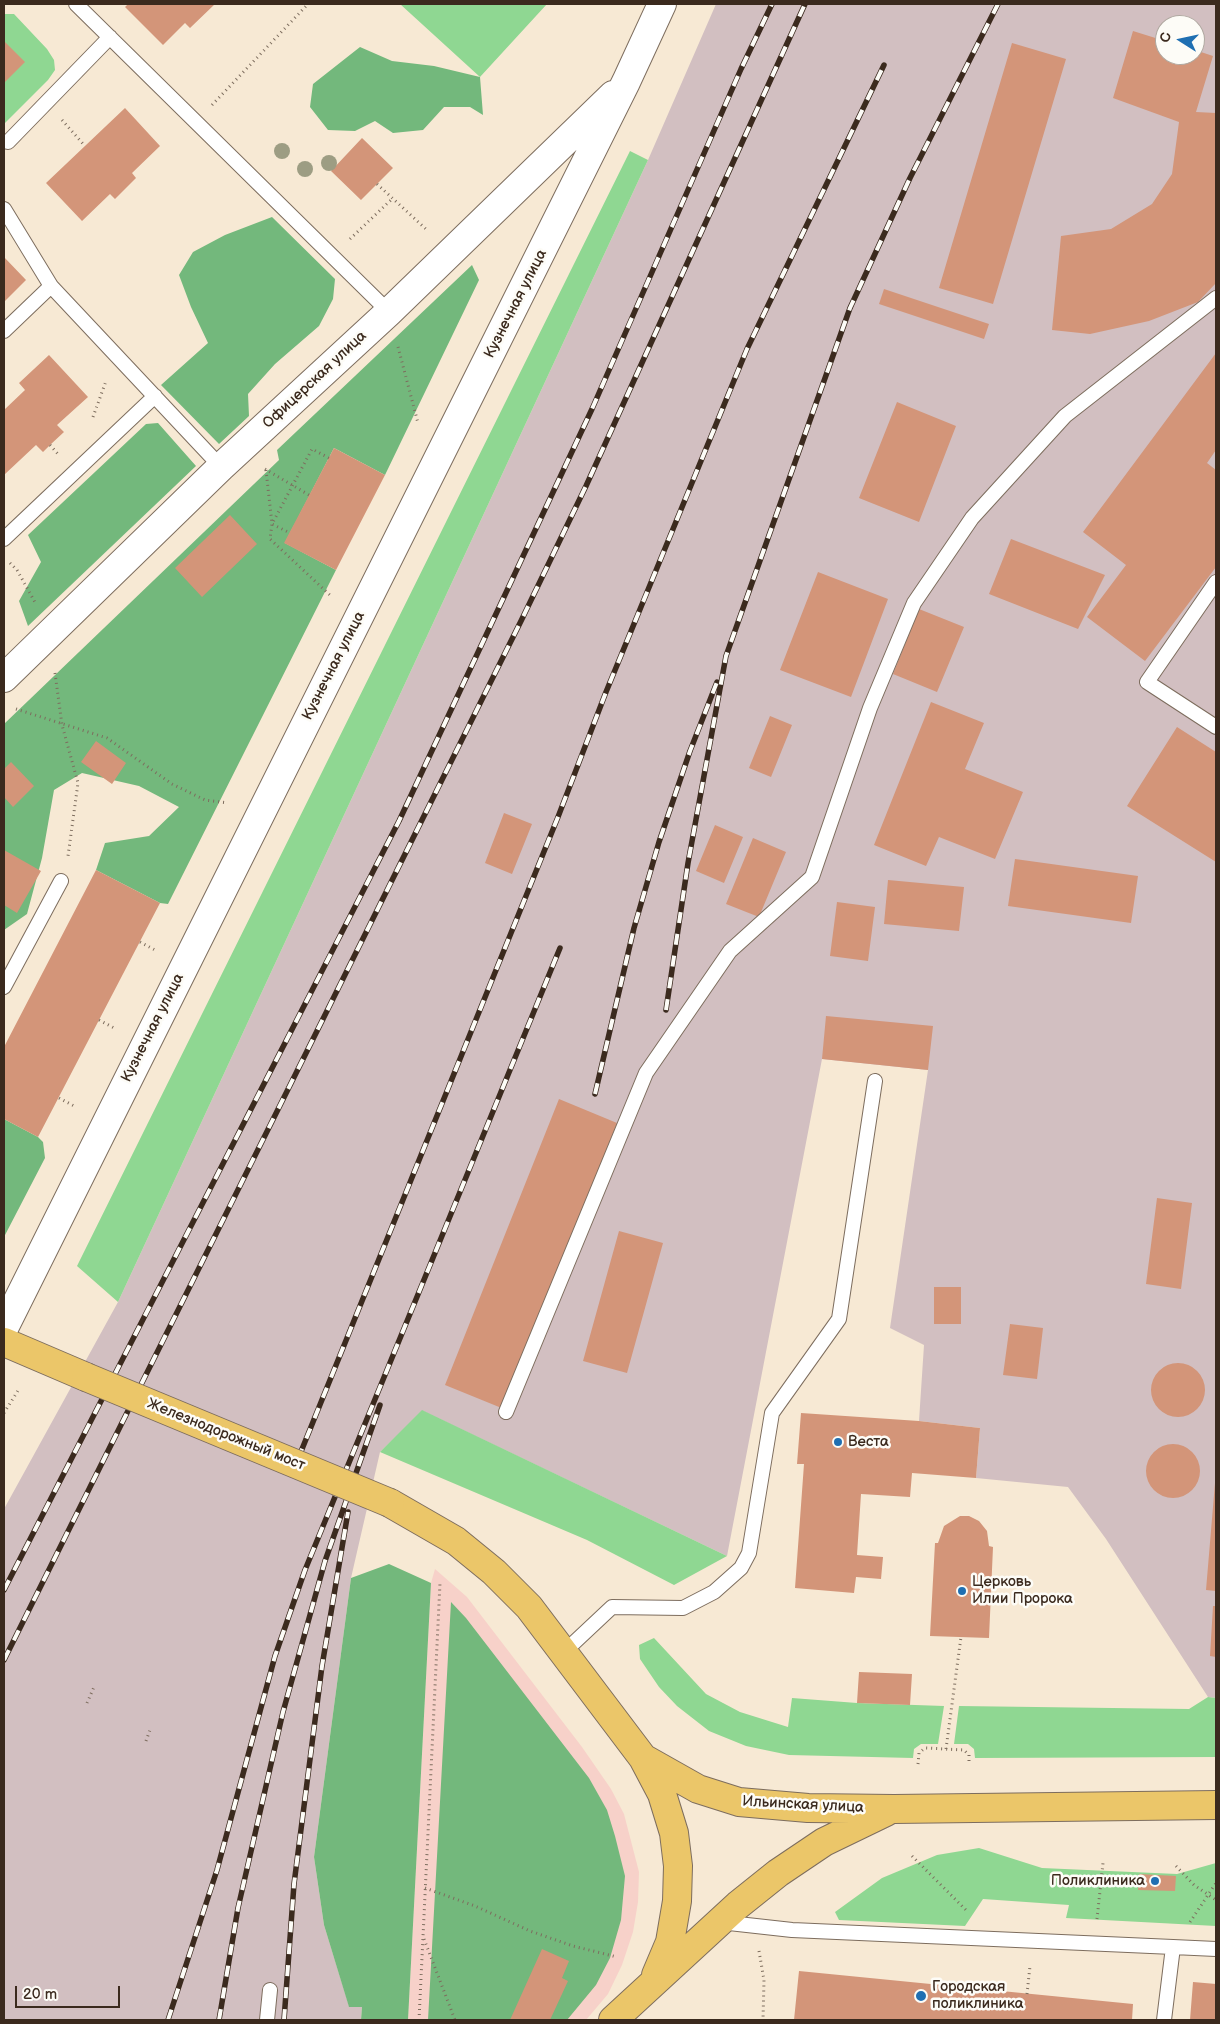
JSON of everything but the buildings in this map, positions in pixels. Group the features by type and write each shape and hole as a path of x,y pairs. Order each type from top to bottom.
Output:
{"main road":[{"name":"Железнодорожный мост","path":"4,1342 390,1502"},
{"name":"Ильинская улица","path":"390,1502 456,1541 494,1572 529,1607 643,1758 698,1789 739,1802 808,1808 894,1809 1216,1805"},
{"path":"643,1758 662,1794 674,1833 678,1866 678,1901 670,1942 652,1983"},
{"path":"612,2020 720,1922 778,1873 824,1842 894,1809"}],"street":[{"name":"Кузнечная улица","path":"4,1328 626,82 662,4"},
{"name":"Офицерская улица","path":"4,678 221,467 389,312 626,82"}],"lane":[{"path":"76,4 389,312"},
{"path":"8,142 110,37"},
{"path":"4,209 51,286 221,467"},
{"path":"4,331 51,286"},
{"path":"506,1412 646,1073 730,951 812,877 870,708 914,603 972,518 1064,416 1216,298"},
{"path":"4,539 155,396"},
{"path":"1216,582 1147,682 1216,727"},
{"path":"4,987 61,881"},
{"path":"563,1653 612,1607 683,1608 714,1592 741,1568 749,1553 772,1413 839,1319 875,1081"},
{"path":"720,1922 792,1930 1216,1949"},
{"path":"1164,2020 1173,1947"},
{"path":"267,2020 270,1990"}],"path":[{"path":"196,121 308,4"},
{"path":"74,133 85,146"},
{"path":"377,184 431,234"},
{"path":"333,256 393,198"},
{"path":"389,312 418,423"},
{"path":"92,420 105,385 111,350"},
{"path":"58,454 65,447"},
{"path":"272,524 312,449 328,458"},
{"path":"265,469 272,524 270,539 332,597"},
{"path":"298,489 309,495"},
{"path":"272,524 290,533"},
{"path":"4,557 16,570 51,631 62,724 78,783 71,843 61,881"},
{"path":"8,706 108,738 172,784 205,800 228,803"},
{"path":"140,942 155,950"},
{"path":"99,1020 116,1029"},
{"path":"59,1098 76,1107"},
{"path":"4,1412 19,1389"},
{"path":"419,2020 440,1583"},
{"path":"946,1749 961,1638"},
{"path":"87,1702 94,1687"},
{"path":"146,1741 150,1730"},
{"path":"918,1764 919,1754 925,1748 964,1750 969,1755 970,1764"},
{"path":"912,1856 975,1918"},
{"path":"1094,1943 1104,1862"},
{"path":"1176,1866 1209,1897 1216,1900"},
{"path":"1173,1947 1209,1897 1216,1883"},
{"path":"425,1888 573,1946 617,1957"},
{"path":"754,1926 764,1980 763,2020"},
{"path":"423,1938 455,2020"},
{"path":"1028,1994 1030,1970"}],"shaded area":[{"path":"716,4 1216,4 1216,1698 1208,1697 1106,1539 1068,1487 976,1478 980,1428 919,1421 924,1345 890,1328 928,1070 822,1059 727,1556 423,1411 380,1452 351,1578 314,1857 324,1925 349,2006 362,2007 361,2020 4,2020 4,1509 118,1302 648,160"},
{"path":"435,1569 467,1597 582,1747 611,1789 624,1814 639,1872 638,1902 633,1932 622,1965 608,1994 586,2020 408,2020 431,1583"}],"green space":[{"path":"400,4 547,4 480,77"},
{"path":"4,14 14,14 47,49 54,60 55,70 48,80 4,124"},
{"path":"360,47 392,61 434,66 480,77 483,115 470,107 444,107 423,130 393,133 375,121 355,131 328,130 310,107 313,84"},
{"path":"630,151 648,160 118,1302 77,1266"},
{"path":"272,217 335,279 333,299 319,326 275,364 248,394 249,416 219,444 161,385 208,343 191,307 179,275 193,252 225,235"},
{"path":"472,265 479,280 385,475 334,448 285,543 336,570 168,904 160,903 96,870 105,843 149,836 179,807 139,786 82,773 54,790 42,858 27,914 4,930 4,724 279,460 277,450"},
{"path":"158,423 196,466 28,626 19,601 41,562 28,535 146,424"},
{"path":"4,1119 38,1137 43,1142 45,1158 4,1237"},
{"path":"422,1410 727,1556 674,1585 587,1540 380,1452"},
{"path":"389,1564 431,1583 408,2020 361,2020 362,2007 349,2007 324,1925 314,1857 351,1578"},
{"path":"451,1602 466,1618 589,1778 607,1810 615,1836 625,1876 621,1920 610,1958 596,1985 567,2020 428,2020"},
{"path":"654,1638 706,1694 740,1712 788,1727 792,1698 857,1703 944,1706 938,1744 921,1744 914,1749 913,1758 789,1755 746,1746 709,1731 677,1706 659,1687 640,1659 639,1645"},
{"path":"1208,1697 1216,1698 1216,1757 975,1758 974,1749 968,1744 954,1744 959,1706 1189,1709"},
{"path":"979,1848 1042,1868 1177,1874 1216,1863 1216,1926 1066,1918 1069,1905 983,1899 965,1926 839,1920 835,1912 882,1878 937,1855"}],"railway":[{"path":"4,1590 399,821 592,409 741,69 772,4"},
{"path":"4,1660 521,621 586,486 805,4"},
{"path":"666,1010 688,863 726,656 850,308 910,178 998,4"},
{"path":"298,1459 558,817 606,692 747,349 884,65"},
{"path":"595,1094 634,928 659,842 690,751 717,682"},
{"path":"168,2020 217,1870 275,1656 305,1570 560,948"},
{"path":"219,2020 238,1908 283,1712 325,1561 380,1405"},
{"path":"284,2020 294,1884 322,1666 348,1512"}],"place":[{"name":"Веста","path":"838,1442"},
{"name":"Церковь Илии Пророка","path":"962,1591"},
{"name":"Поликлиника","path":"1155,1881"},
{"name":"Городская поликлиника","path":"921,1996"}]}
